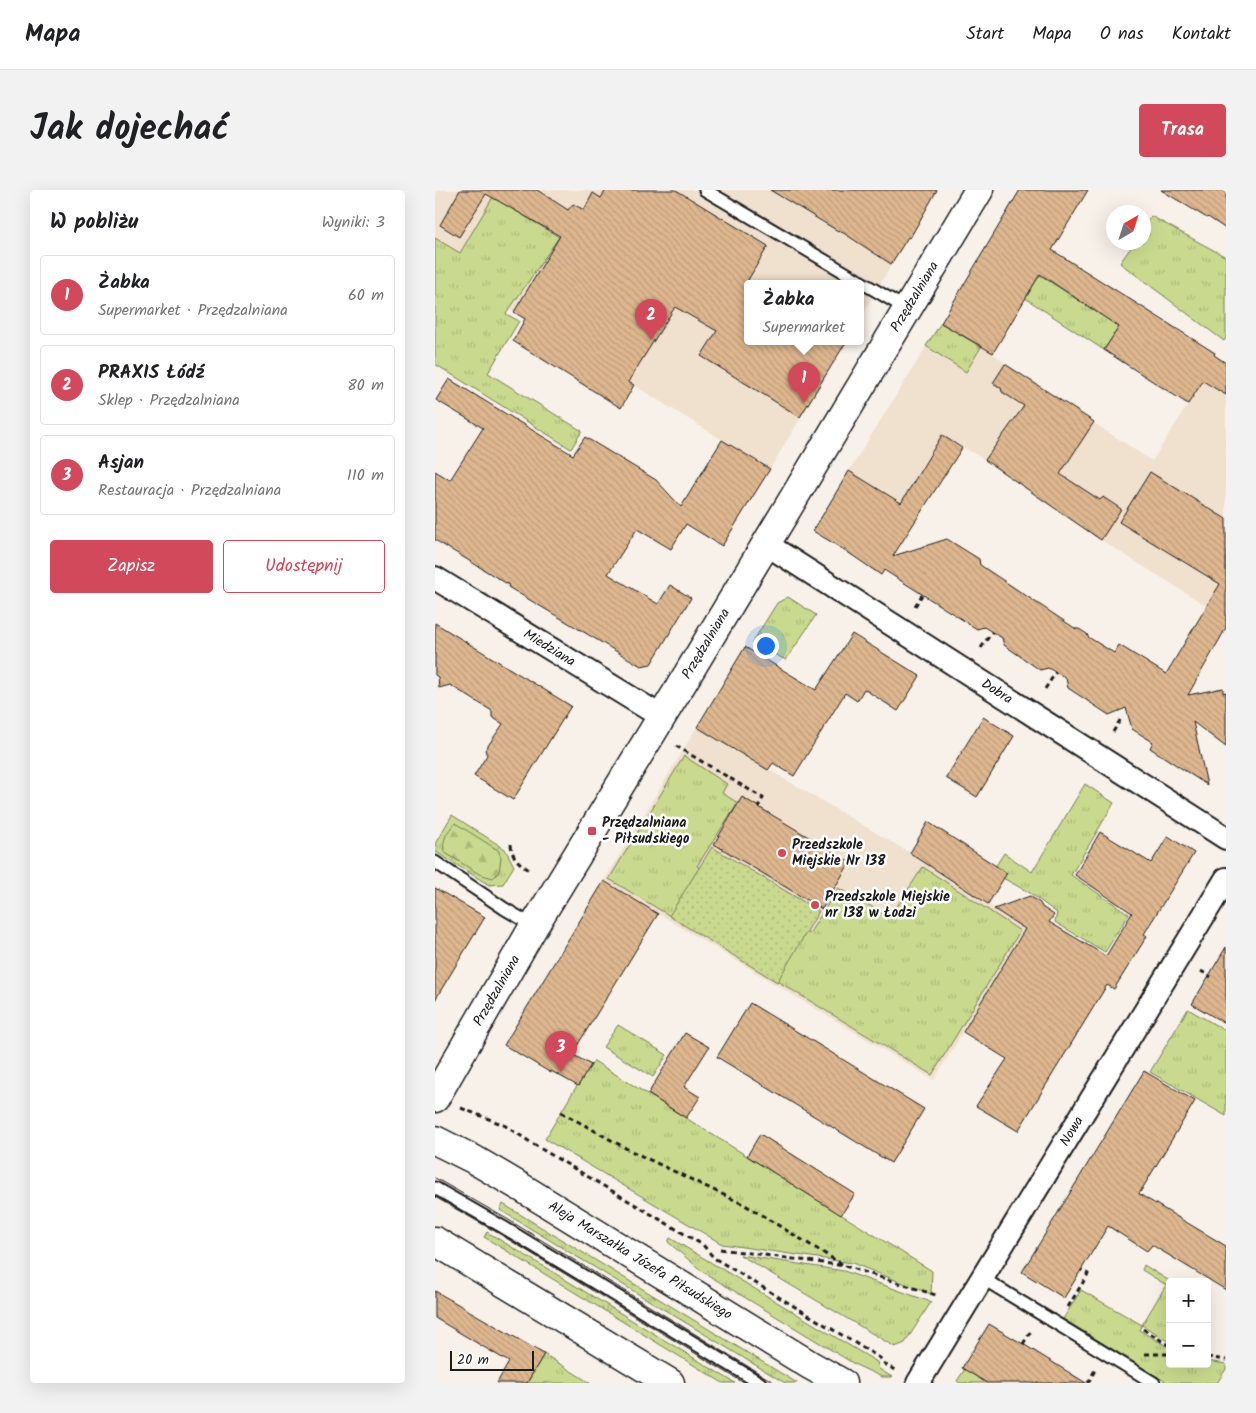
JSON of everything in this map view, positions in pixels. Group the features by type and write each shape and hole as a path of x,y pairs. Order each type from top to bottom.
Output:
{"street":[{"name":"Przędzalniana","path":"435,1098 534,926 767,544 979,190"},
{"name":"Dobra","path":"767,544 1226,838"},
{"name":"Miedziana","path":"435,578 663,716"},
{"name":"Nowa","path":"910,1379 982,1278 1226,879"},
{"name":"Aleja Marszałka Józefa Piłsudskiego","path":"435,1140 504,1177 801,1360 842,1383"},
{"path":"435,1241 670,1383"}],"lane":[{"path":"705,190 858,280"},
{"path":"864,284 907,309"},
{"path":"435,862 534,926"},
{"path":"435,1188 503,1226 760,1383"},
{"path":"982,1278 1154,1383"}],"path":[{"path":"915,606 922,595"},
{"path":"981,648 992,632"},
{"path":"1045,689 1056,672"},
{"path":"1113,732 1122,717"},
{"path":"676,745 763,798 758,807"},
{"path":"511,844 511,853 515,860 529,870"},
{"path":"1201,971 1211,977"},
{"path":"435,1098 504,1125 703,1245 714,1258 880,1358 885,1364 910,1379"},
{"path":"561,1112 629,1150 745,1205 845,1266"},
{"path":"720,1249 845,1266 939,1296"},
{"path":"1058,1324 1088,1274 1081,1270"},
{"path":"1023,1344 1036,1324"},
{"path":"1143,1329 1166,1343"},
{"path":"1211,1358 1226,1360"},
{"path":"1088,1383 1099,1363"}],"shaded area":[{"path":"435,190 830,190 908,237 864,311 864,280 744,280 744,345 844,345 770,469 435,263"},
{"path":"941,323 993,353 1013,370 1152,461 1203,381 1226,395 1226,618 1101,540 985,460 942,435 901,503 849,471"},
{"name":"Przedszkole Miejskie nr 138 w Łodzi","path":"697,727 910,853 1025,929 934,1080 604,881"}],"green space":[{"path":"493,197 559,237 506,314 519,321 488,373 582,431 571,449 435,364 435,238 460,253"},
{"path":"1151,216 1226,257 1226,338 1224,341 1120,263 1129,250 1151,250"},
{"path":"1040,275 1119,327 1104,350 1025,298"},
{"path":"941,323 981,347 966,372 926,346"},
{"path":"788,597 816,615 786,660 752,643 777,603"},
{"name":"Przedszkole Miejskie nr 138 w Łodzi","path":"684,756 727,784 722,793 738,803 697,866 809,934 838,888 890,917 923,867 1020,931 932,1075 609,879"},
{"path":"1085,784 1114,803 1071,875 1129,914 1105,952 1055,922 1057,913 1030,893 992,872 1004,853 1032,872"},
{"path":"452,815 505,849 514,866 503,884 489,885 436,852 435,844"},
{"path":"455,823 498,850 501,857 499,872 493,878 479,874 444,852 446,836"},
{"path":"712,847 819,911 777,982 669,916"},
{"path":"1188,1009 1226,1031 1226,1116 1150,1072"},
{"path":"618,1025 667,1055 653,1077 603,1047"},
{"path":"594,1061 932,1271 931,1294 852,1263 722,1244 545,1139"},
{"path":"503,1204 797,1383 785,1383 500,1210"},
{"path":"487,1232 735,1383 723,1383 484,1237"},
{"path":"670,1238 877,1362 879,1369 892,1377 882,1377 856,1365 703,1272 668,1242"},
{"path":"740,1255 844,1271 931,1302 905,1343 895,1347"},
{"path":"1144,1265 1166,1279 1166,1285 1142,1270"},
{"path":"1166,1285 1166,1323 1166,1340 1142,1325"},
{"path":"1081,1290 1142,1325 1139,1330 1166,1346 1166,1368 1211,1368 1211,1362 1226,1364 1226,1369 1217,1383 1168,1383 1063,1319"},
{"path":"544,1354 590,1383 527,1383"},
{"path":"965,1369 987,1383 960,1383 957,1381"}],"building":[{"path":"460,190 537,190 568,210 573,204 584,210 593,193 601,198 606,190 676,190 768,246 748,280 744,280 744,345 844,345 800,417 701,356 717,331 675,307 628,382 634,385 621,408 513,341 525,319 514,312 560,236 486,194 459,237 440,225"},
{"path":"770,190 937,190 910,238 908,237 891,264 839,230"},
{"path":"1020,190 1088,190 1052,250 1215,353 1214,355 1226,363 1226,395 1203,381 1188,404 1104,350 1119,327 1040,274 993,353 941,323"},
{"path":"1161,190 1226,190 1226,229 1208,217"},
{"path":"1005,364 1094,422 1060,474 1100,500 1103,497 1121,509 1101,540 985,460 1024,406 1002,392 1001,388 993,383"},
{"path":"449,379 573,455 585,437 656,480 681,507 722,440 770,469 722,546 686,524 671,549 637,529 608,574 658,604 670,585 691,598 651,664 641,666 508,587 509,585 435,540 435,471 450,480 483,428 436,400"},
{"path":"942,435 962,448 893,556 947,539 979,559 980,565 1076,629 1087,634 1088,637 1114,653 1119,645 1166,674 1220,584 1119,522 1150,472 1226,519 1226,628 1188,695 1223,688 1223,693 1226,692 1226,747 1193,722 1207,785 1150,748 1153,742 1132,729 1126,708 1109,715 1068,688 1066,678 1048,668 1040,670 1004,645 1002,638 984,627 977,629 884,570 881,575 813,531 849,471 901,503"},
{"path":"435,623 571,706 513,800 474,776 487,755 485,750 503,724 492,717 492,711 450,685 439,688 438,677 435,675"},
{"path":"852,634 920,676 898,711 864,689 857,701 845,693 794,776 773,763 768,770 697,727 745,647 816,690"},
{"path":"983,717 1014,736 977,797 946,778"},
{"name":"Przedszkole Miejskie Nr 138","path":"742,797 850,862 822,909 714,844"},
{"path":"928,822 1007,873 988,904 910,853"},
{"path":"1100,832 1151,863 1168,836 1194,853 1144,934 1147,936 1114,989 1107,985 1018,1131 976,1106 1007,1059 963,1032 1025,929 994,909 1030,896 1054,915 1049,922 1106,956 1132,913 1075,875"},
{"path":"604,881 658,914 572,1054 591,1065 578,1086 551,1071 551,1073 504,1045"},
{"path":"435,888 485,917 435,1000"},
{"path":"1226,947 1226,1024 1192,1004"},
{"path":"750,1003 924,1109 891,1163 717,1057"},
{"path":"685,1033 709,1047 684,1087 700,1097 686,1118 648,1094"},
{"path":"1144,1071 1195,1101 1139,1194 1226,1246 1226,1290 1211,1281 1211,1278 1206,1278 1152,1245 1147,1251 1108,1226 1064,1298 1022,1272"},
{"path":"760,1134 855,1194 841,1215 747,1156"},
{"path":"435,1291 544,1354 527,1383 497,1383 509,1362 435,1318"},
{"path":"989,1324 1086,1383 987,1383 962,1368"}],"tram line":[{"path":"435,1178 507,1219 775,1383"},
{"path":"435,1197 498,1233 744,1383"}],"place":[{"name":"PRAXIS Łódź","path":"651,340"},
{"name":"Żabka","path":"804,403"},
{"name":"Przędzalniana - Piłsudskiego","path":"592,831"},
{"name":"Przedszkole Miejskie Nr 138","path":"782,853"},
{"name":"Przedszkole Miejskie nr 138 w Łodzi","path":"815,905"},
{"name":"Asjan","path":"561,1072"}]}
